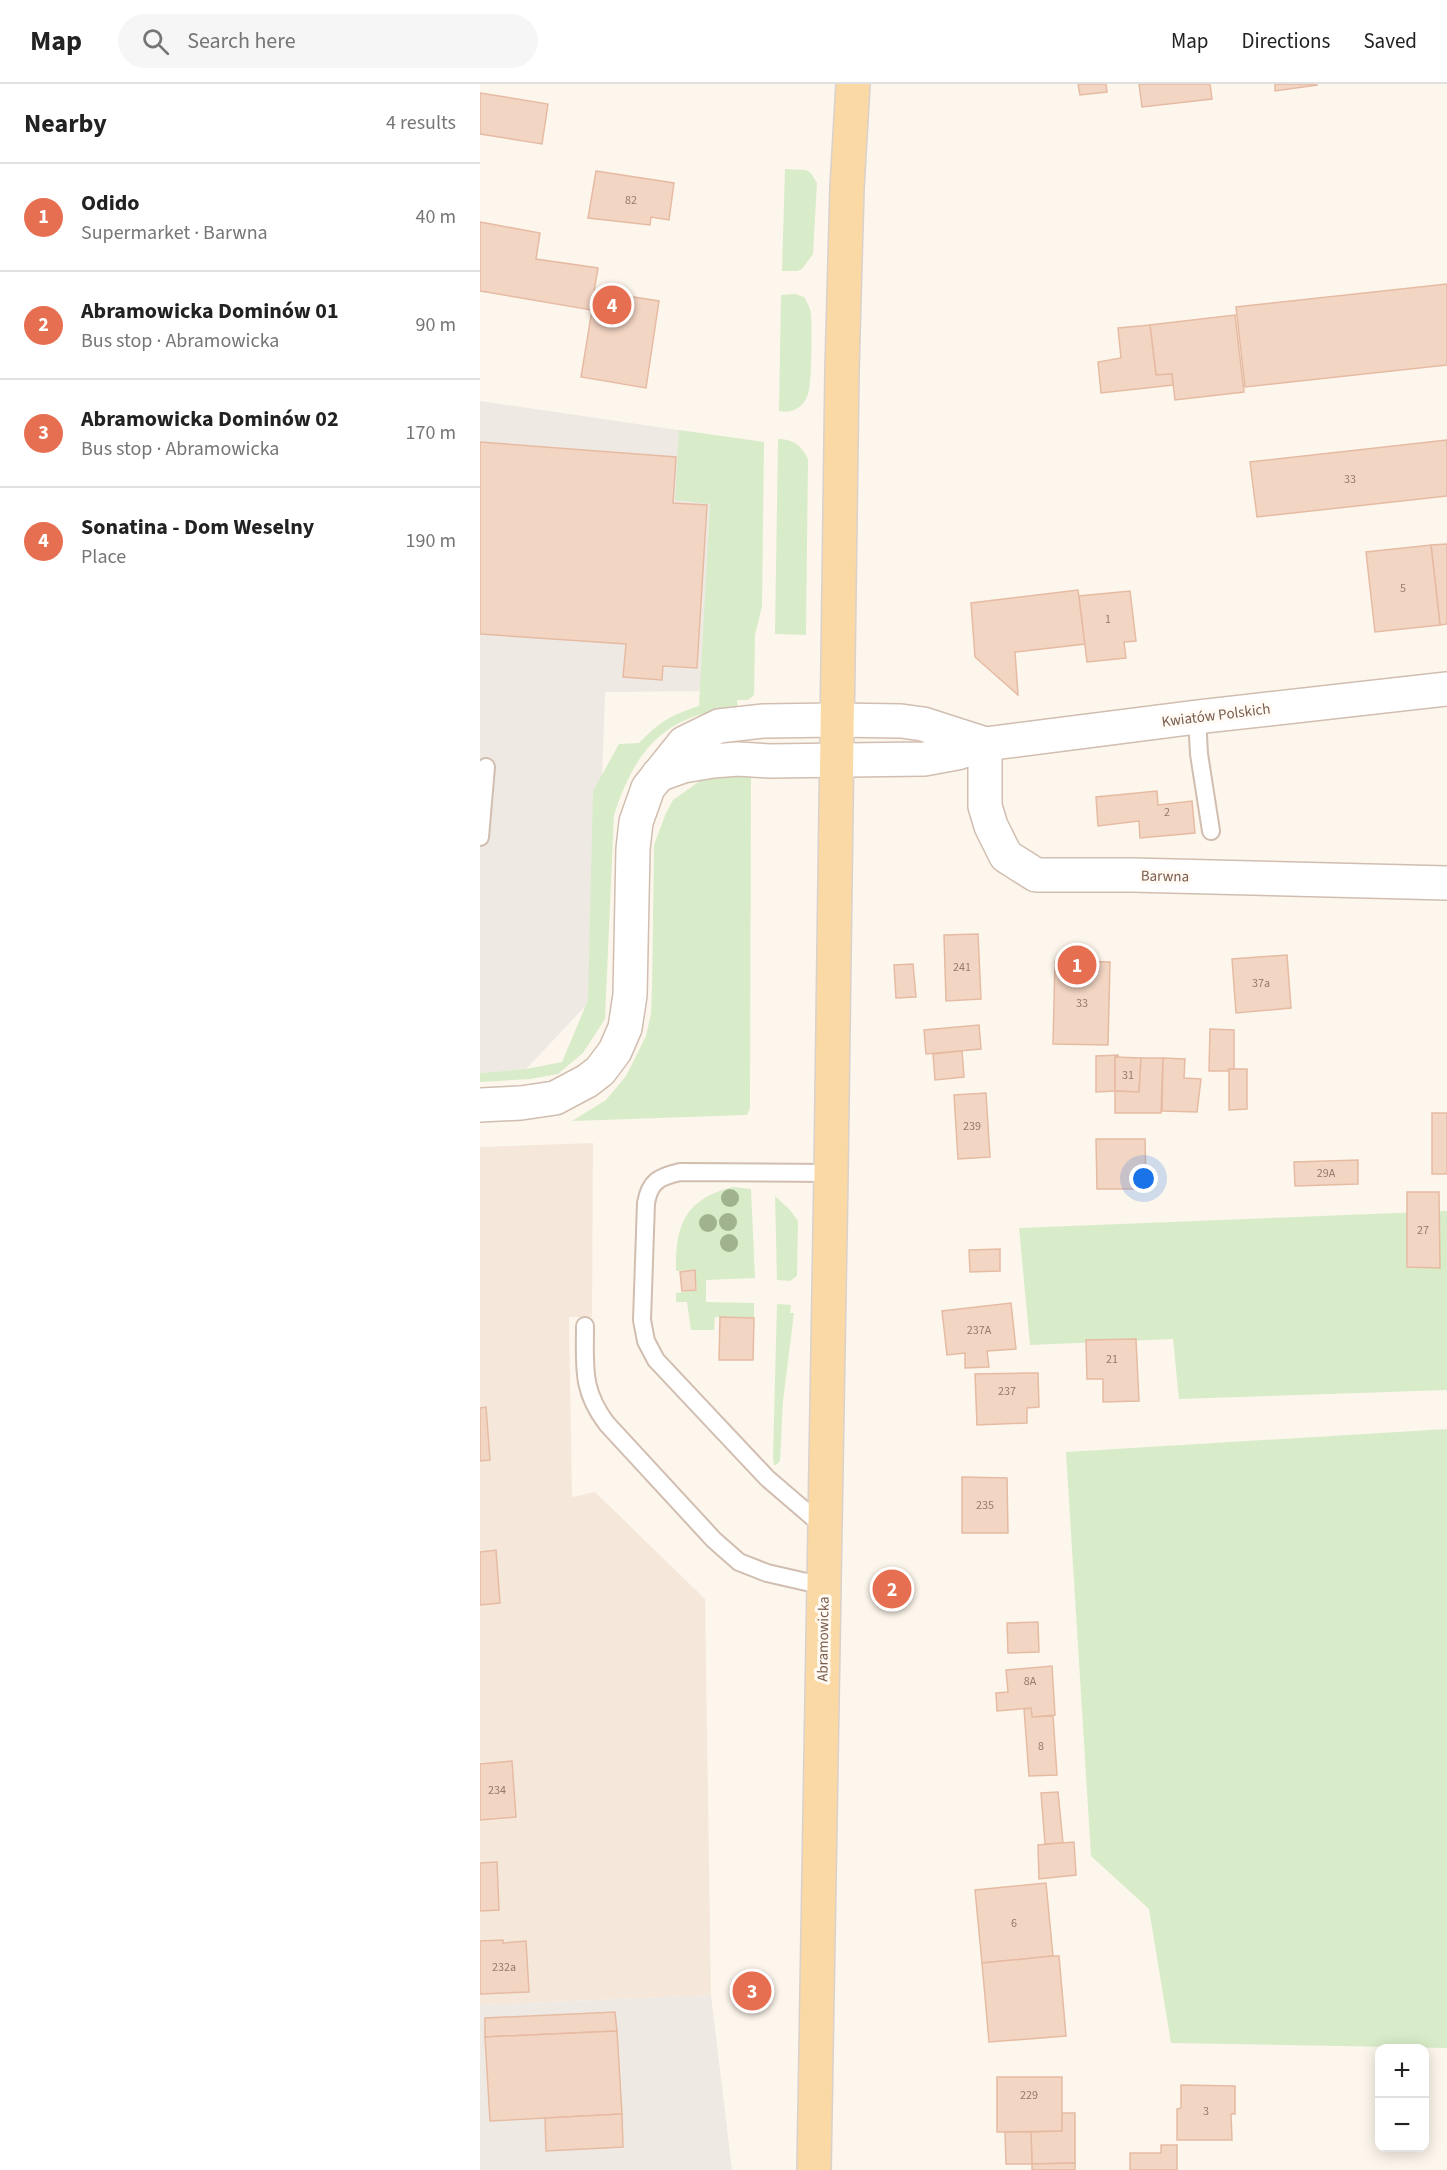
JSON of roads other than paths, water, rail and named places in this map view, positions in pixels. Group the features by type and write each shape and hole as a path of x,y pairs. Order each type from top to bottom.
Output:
{"main road":[{"name":"Abramowicka","path":"814,2170 844,276 853,84"}],"street":[{"name":"Kwiatów Polskich","path":"658,775 683,766 738,759 836,761 924,759 957,753 985,744 1447,689"},
{"name":"Kwiatów Polskich","path":"480,1105 521,1103 555,1098 587,1081 600,1071 615,1051 625,1029 630,995 633,849 636,822 648,788 684,743 719,726 764,721 837,720 901,721 923,724 985,744"},
{"name":"Barwna","path":"985,744 985,806 991,826 1006,856 1036,875 1132,875 1447,883"}],"lane":[{"path":"1197,717 1199,754 1211,831"},
{"path":"480,837 486,767"},
{"path":"825,1528 768,1478 656,1360 646,1341 642,1320 646,1203 648,1190 655,1182 680,1172 831,1173"},
{"path":"585,1326 585,1373 588,1393 597,1412 607,1424 714,1540 739,1562 767,1573 824,1586"}],"place":[{"name":"Sonatina - Dom Weselny","path":"612,305"},
{"name":"Odido","path":"1077,965"},
{"name":"Abramowicka Dominów 01","path":"892,1589"},
{"name":"Abramowicka Dominów 02","path":"752,1991"}]}
